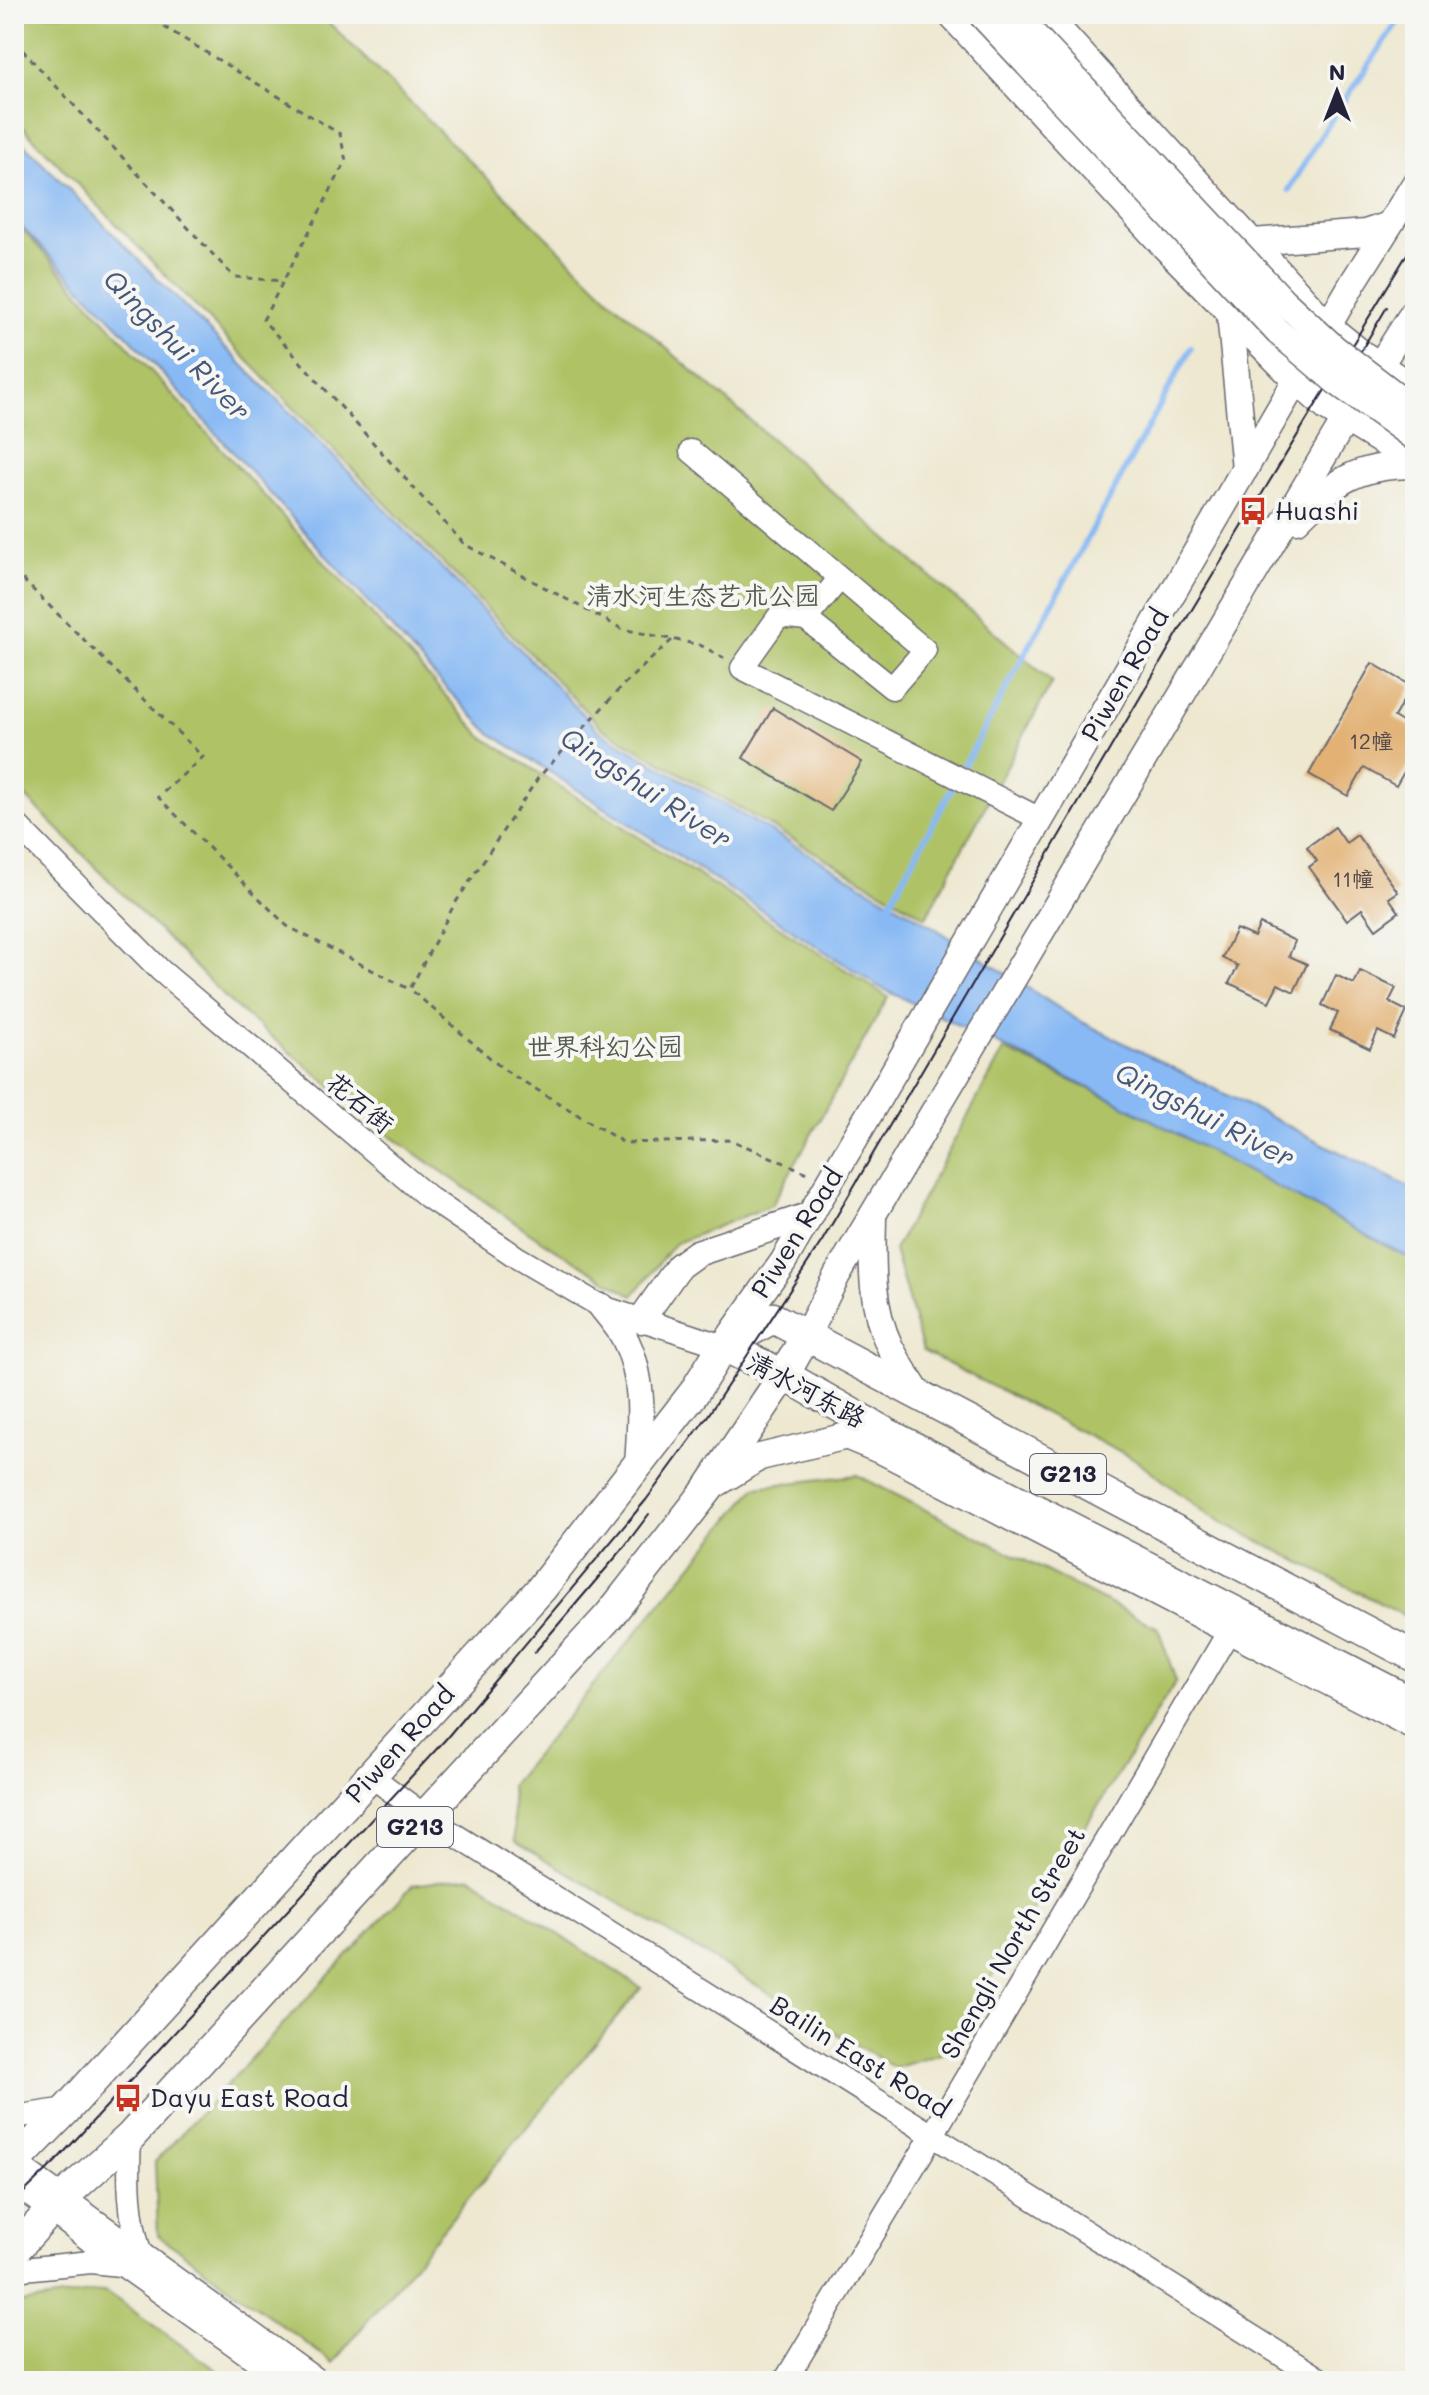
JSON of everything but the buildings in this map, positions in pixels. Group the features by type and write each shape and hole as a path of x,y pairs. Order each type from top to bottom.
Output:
{"highway":[{"name":"清水河东路","path":"723,1346 773,1318 1415,1657"},
{"name":"Piwen Road","path":"14,2251 56,2204 130,2137 609,1616 708,1489 784,1375 806,1336"},
{"name":"清水河东路","path":"723,1346 784,1375 1234,1623 1415,1704"},
{"name":"Piwen Road","path":"20,2173 67,2109 541,1589 693,1394 723,1346"}],"main road":[{"path":"950,14 1165,247 1297,381 1345,420 1415,464"},
{"path":"981,14 1278,332 1337,382 1415,438"},
{"path":"1014,14 1282,300 1334,348 1415,410"},
{"path":"1045,14 1328,326 1415,389"},
{"name":"Piwen Road","path":"723,1346 783,1262 811,1215 1328,326 1415,184"},
{"path":"1253,242 1365,233 1389,225"},
{"name":"Piwen Road","path":"806,1336 873,1215 1049,918 1345,420 1415,310"},
{"path":"1230,313 1245,469"},
{"path":"1267,551 1330,486 1357,473 1390,465 1415,464"},
{"path":"641,1320 679,1266 697,1253 811,1215"},
{"path":"873,1215 875,1300 889,1345 919,1395"},
{"path":"602,1307 624,1336 634,1362 642,1408 638,1465"},
{"path":"708,1489 760,1457 843,1437 886,1433"}],"street":[{"path":"691,451 925,650 892,688 806,619 779,616 742,668 1040,819"},
{"path":"806,619 840,578"},
{"name":"花石街","path":"14,822 160,970 428,1197 518,1258 602,1307 723,1346"},
{"path":"843,1437 1234,1623 1415,1729"},
{"name":"Shengli North Street","path":"785,2381 1234,1623"},
{"name":"Bailin East Road","path":"371,1776 425,1816 1323,2381"},
{"path":"14,2117 67,2109"},
{"path":"130,2137 127,2181 132,2260"},
{"path":"20,2173 285,2381"},
{"path":"14,2270 132,2260 318,2381"}],"path":[{"path":"143,14 340,134 346,161 263,320 464,544 622,629 700,645 742,668"},
{"path":"14,41 234,277 284,281"},
{"path":"14,571 203,757 158,797 287,926 410,989 503,1069 624,1143 731,1140 830,1182"},
{"path":"410,989 454,905 538,778 625,683 672,640"}],"green space":[{"name":"清水河生态艺术公园","path":"14,14 320,14 612,301 1052,682 926,917 602,728 14,118"},
{"name":"世界科幻公园","path":"14,220 483,737 888,997 772,1205 674,1244 633,1296 542,1241 395,1139 232,1004 14,785"},
{"path":"1004,1050 1138,1111 1415,1261 1415,1621 1210,1516 1135,1459 923,1351 894,1250"},
{"path":"857,1475 1158,1628 1176,1681 944,2053 895,2068 515,1841 511,1785 756,1487"},
{"path":"471,1877 641,1988 333,2363 158,2235 155,2162 413,1885"},
{"path":"105,2291 232,2381 14,2381 14,2304"}],"water":[{"name":"Qingshui River","path":"14,134 358,481 599,731 924,921 1076,1019 1415,1190 1415,1261 1112,1099 881,988 490,733 441,683 131,339 14,219"}],"waterway":[{"path":"1289,190 1325,129 1403,14"},
{"path":"887,908 1191,348"}],"tram line":[{"path":"14,2202 55,2162 445,1740 646,1500 707,1417 822,1241 1179,631 1415,241"},
{"path":"1336,393 1387,307"},
{"path":"534,1653 649,1514"}],"place":[{"name":"Huashi","path":"1253,511"},
{"name":"Dayu East Road","path":"128,2098"}]}
